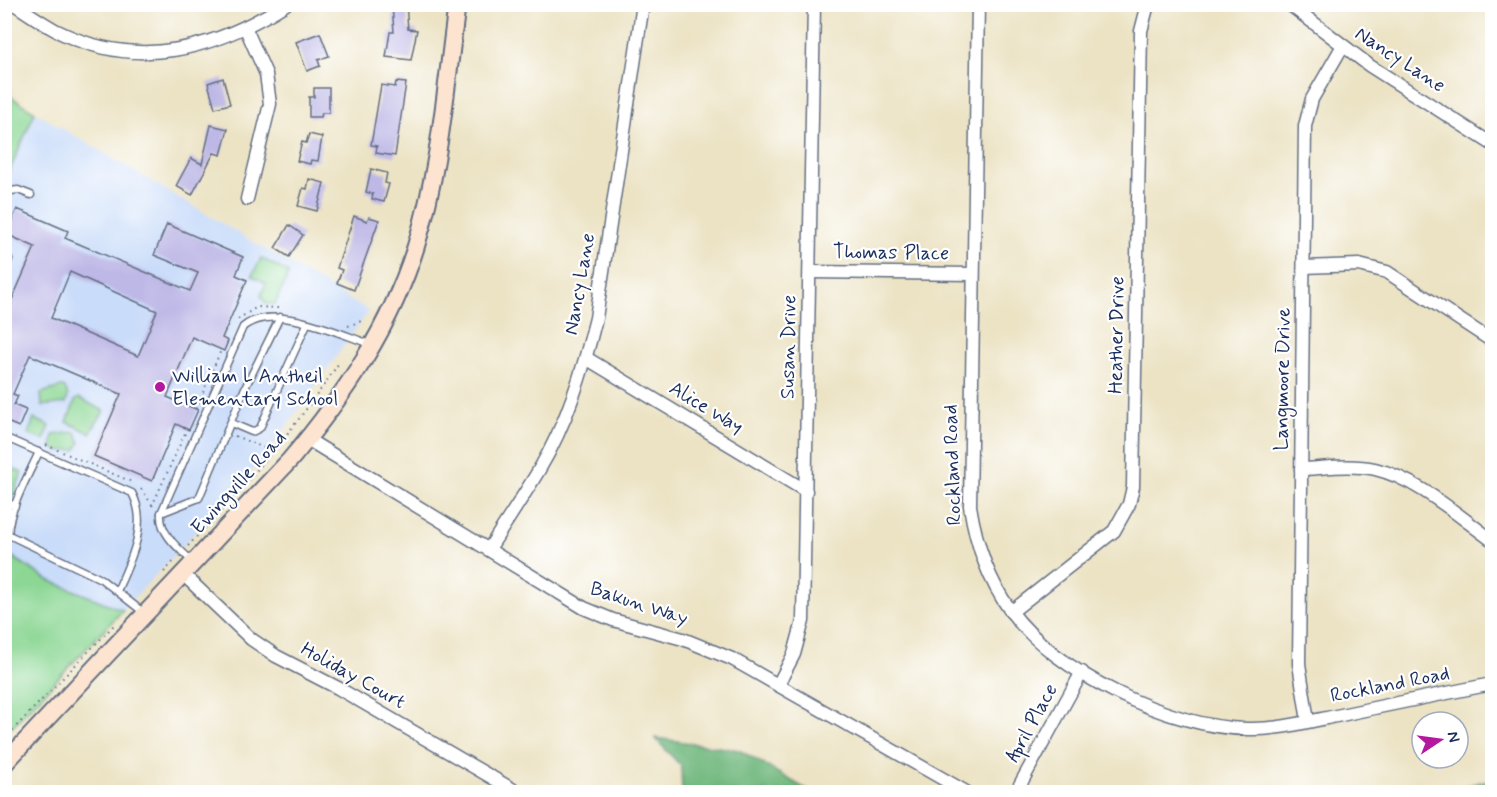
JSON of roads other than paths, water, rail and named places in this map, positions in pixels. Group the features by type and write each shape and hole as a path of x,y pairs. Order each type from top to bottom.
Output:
{"main road":[{"name":"Ewingville Road","path":"4,764 189,569 307,439 354,376 373,345 404,281 425,212 457,4"}],"street":[{"path":"14,4 75,39 121,50 147,52 194,47 246,28 285,4"},
{"name":"Nancy Lane","path":"489,549 545,459 574,396 586,358 596,318 643,4"},
{"name":"Susan Drive","path":"778,685 794,654 803,621 814,4"},
{"name":"Rockland Road","path":"978,4 970,506 974,531 987,572 1011,612 1041,644 1082,672 1143,703 1200,724 1249,729 1308,721 1492,684"},
{"name":"Heather Drive","path":"1011,612 1110,536 1123,518 1134,487 1142,31 1148,4"},
{"name":"Nancy Lane","path":"1289,4 1342,46 1492,144"},
{"path":"246,28 266,74 270,104 247,199"},
{"name":"Langmoore Drive","path":"1308,721 1299,664 1306,119 1312,99 1342,46"},
{"path":"1304,267 1359,266 1387,272 1492,341"},
{"name":"Thomas Place","path":"810,272 972,274"},
{"name":"Alice Way","path":"586,358 806,491"},
{"name":"Bakun Way","path":"307,439 584,608 613,620 708,648 778,685 966,792"},
{"path":"1301,469 1355,467 1391,474 1407,481 1492,540"},
{"name":"Holiday Court","path":"189,569 251,639 276,656 338,688 517,792"},
{"name":"April Place","path":"1016,792 1082,672"}],"lane":[{"path":"4,192 18,190 31,195"},
{"path":"4,249 9,259 4,273"},
{"path":"189,569 163,530 160,522 161,513 238,334 250,321 266,316 280,317 373,345"},
{"path":"161,513 199,498 280,317"},
{"path":"231,423 252,432 260,428 307,324"},
{"path":"4,436 132,493 140,506 141,523 117,591"},
{"path":"39,452 15,506 8,529 12,538 102,579 146,615"},
{"path":"4,501 15,506"}],"place":[{"name":"William L Antheil Elementary School","path":"160,387"}]}
